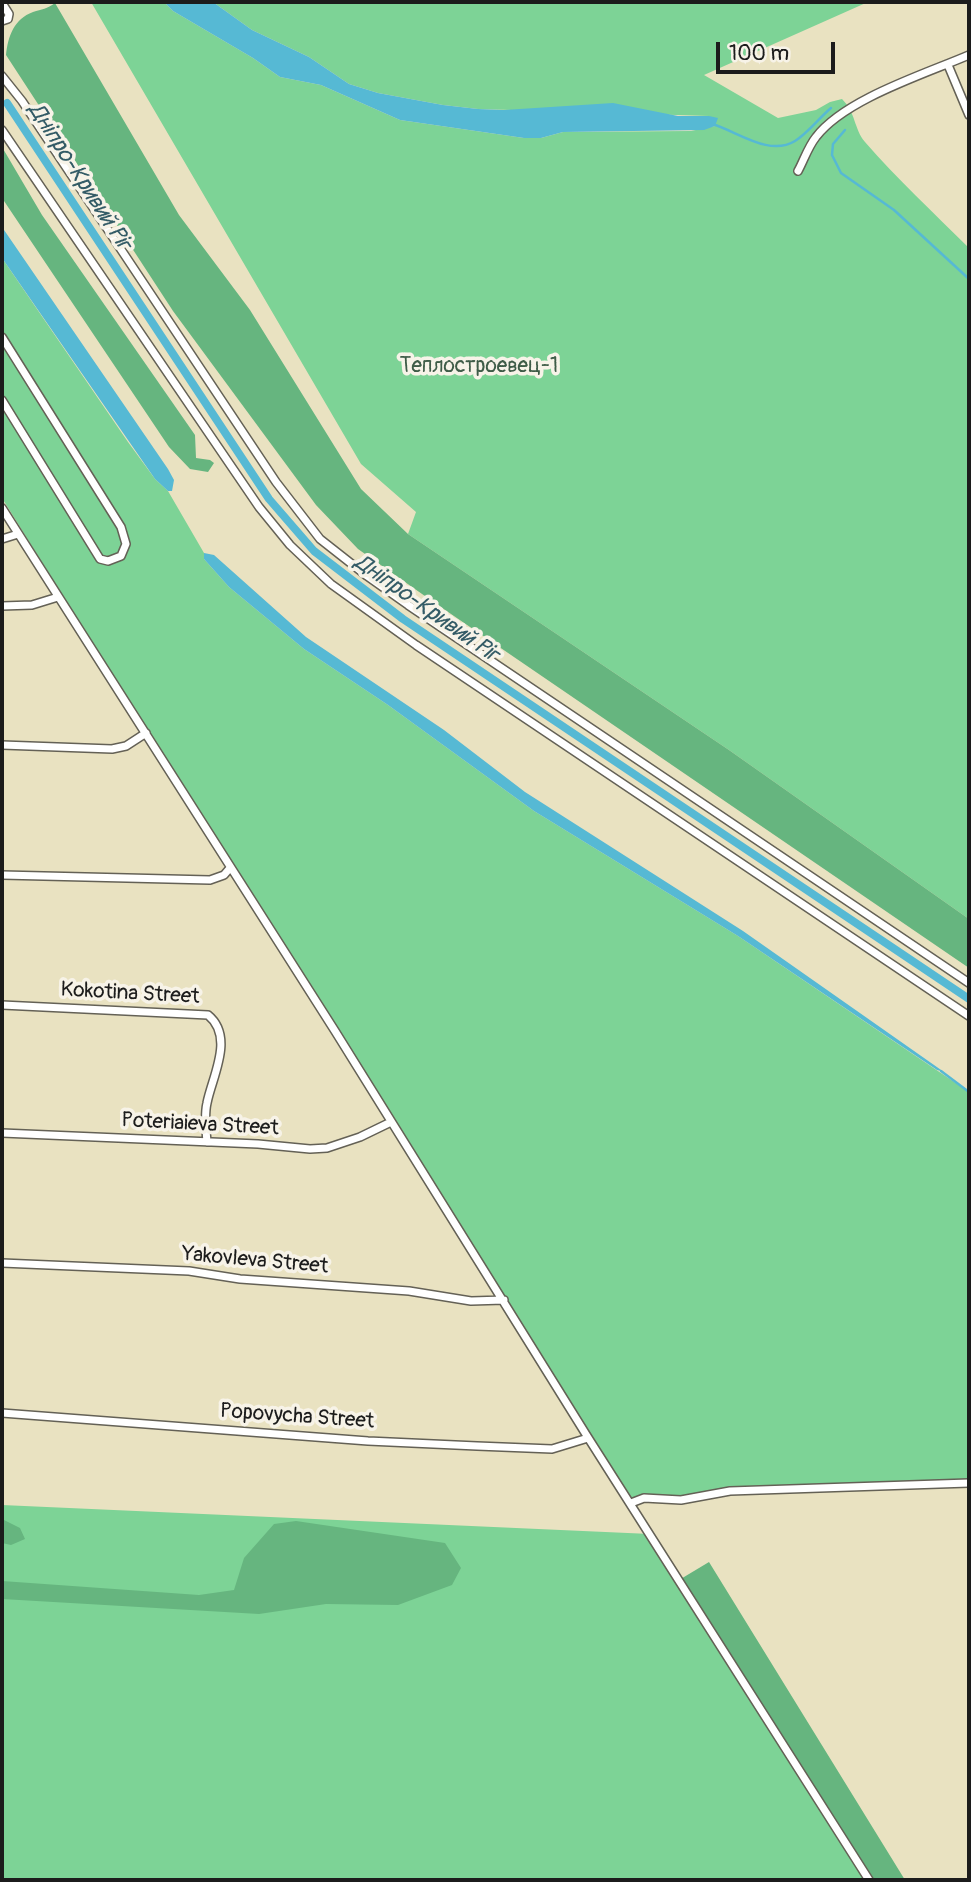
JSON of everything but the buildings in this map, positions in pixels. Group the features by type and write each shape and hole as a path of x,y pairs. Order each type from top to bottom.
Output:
{"street":[{"path":"2,3 9,14 8,19 2,21"},
{"path":"798,171 816,136 840,116 888,89 969,55"},
{"path":"948,65 969,115"},
{"path":"2,76 22,101 276,482 320,539 408,605 969,983"},
{"path":"2,130 259,507 290,545 331,584 415,645 969,1016"},
{"path":"2,337 121,527 126,544 121,556 108,561 100,559 2,400"},
{"path":"2,508 869,1880"},
{"path":"2,539 18,534"},
{"path":"2,606 32,605 58,597"},
{"path":"2,745 112,749 126,746 146,733"},
{"path":"2,874 210,880 224,875 230,868"},
{"name":"Kokotina Street","path":"2,1005 208,1016 214,1020 220,1049 206,1103 206,1142"},
{"name":"Poteriaieva Street","path":"2,1133 327,1148 391,1122"},
{"name":"Yakovleva Street","path":"2,1263 189,1272 240,1279 409,1291 471,1300 504,1300"},
{"name":"Popovycha Street","path":"2,1413 368,1441 477,1446 552,1449 588,1438"},
{"path":"631,1503 644,1498 681,1500 730,1491 969,1483"}],"green space":[{"name":"Теплостроевец-1","path":"91,2 164,2 173,11 280,77 321,85 400,120 524,138 541,138 563,132 691,131 715,126 709,116 478,109 378,93 349,84 309,57 252,30 213,2 868,2 704,75 778,118 816,110 842,99 865,142 969,248 969,919 729,750 408,534 416,512 361,464"},
{"path":"55,3 179,215 250,310 361,489 408,534 729,750 969,919 969,968 358,549 316,505 173,311 6,55 10,35 21,19"},
{"path":"2,147 42,215 195,435 196,458 214,463 208,472 190,469 169,447 2,198"},
{"path":"2,258 128,442 155,479 168,491 204,553 204,559 229,587 304,649 388,705 534,811 738,936 969,1092 969,1483 730,1491 681,1500 655,1497 631,1503 87,640 74,614 2,498"},
{"path":"2,1505 650,1534 869,1880 2,1880"},
{"path":"2,1519 20,1528 25,1539 11,1545 2,1543"},
{"path":"296,1521 445,1543 461,1568 452,1585 398,1605 326,1604 259,1614 2,1599 2,1581 199,1595 234,1590 244,1558 274,1524"},
{"path":"709,1562 905,1880 869,1880 679,1580"}],"water":[{"path":"164,2 213,2 252,30 309,57 349,84 378,93 478,109 504,110 613,103 678,116 718,118 715,126 704,130 563,132 541,138 524,138 400,120 321,85 280,77 173,11"},
{"path":"2,227 168,469 174,480 172,491 168,491 155,479 2,258"},
{"path":"204,553 214,555 306,637 444,730 525,792 743,931 944,1072 937,1070 738,936 534,811 388,705 304,649 229,587 204,559"}],"waterway":[{"name":"Дніпро-Кривий Ріг","path":"7,103 269,499 314,551 403,619 969,999"},
{"path":"712,124 753,141 775,146 785,145 800,138 831,108"},
{"path":"845,130 833,144 832,155 841,173 894,210 969,279"},
{"path":"941,1071 969,1092"}]}
